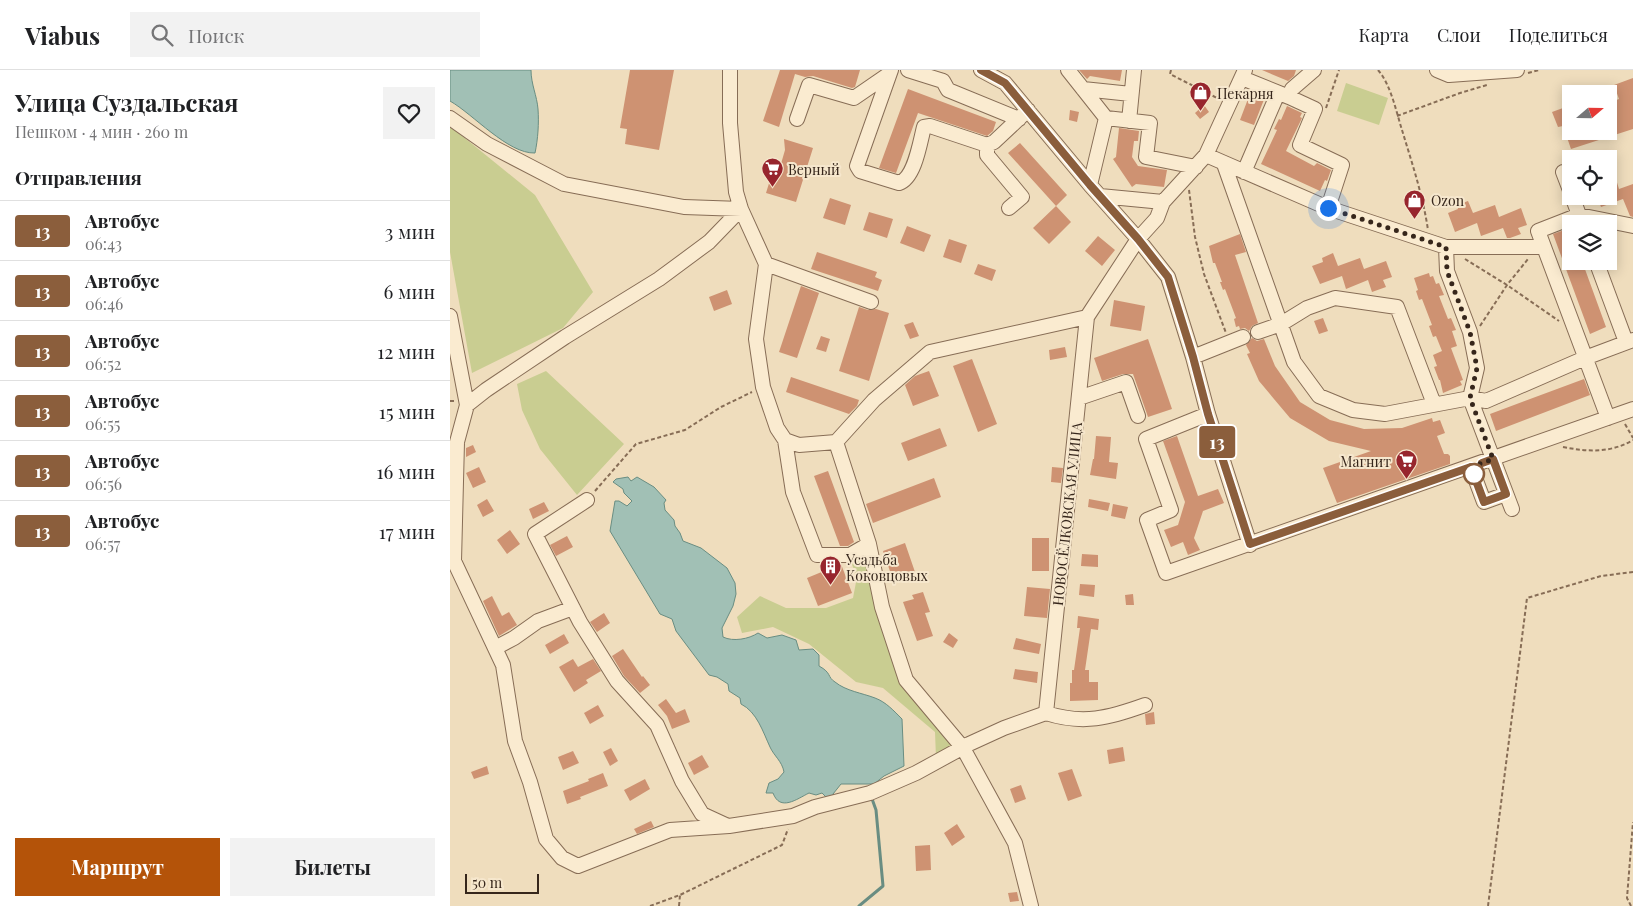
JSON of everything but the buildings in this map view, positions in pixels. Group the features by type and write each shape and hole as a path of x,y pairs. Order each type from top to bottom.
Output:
{"street":[{"path":"730,70 730,123 734,177 741,209 766,264 756,339 763,387 777,428 785,440 793,492 817,554 850,555 869,544"},
{"path":"908,70 943,81 948,90 1023,115"},
{"path":"981,70 1005,83 1023,115 1100,196 1168,277 1193,357 1208,414 1250,544"},
{"path":"1068,70 1106,118 1150,123 1146,157 1192,171"},
{"path":"1129,121 1134,70"},
{"path":"1244,172 1284,95 1314,70"},
{"path":"1437,70 1448,74 1519,72"},
{"path":"890,72 859,158 858,166 860,171 899,183 903,182 911,173 924,127 927,126 988,146"},
{"path":"797,120 809,85 854,98 890,72"},
{"path":"1243,74 1315,109 1300,145 1342,165 1328,208"},
{"name":"НОВОСЁЛКОВСКАЯ УЛИЦА","path":"1046,714 1087,317 1138,239 1157,218 1163,202 1206,155 1243,74"},
{"path":"1083,89 1131,94"},
{"path":"1009,208 1022,197 987,155 988,146 1023,115"},
{"path":"450,118 486,144 564,184 684,206 741,209"},
{"path":"1090,185 1106,118"},
{"path":"1206,155 1328,208 1446,247 1541,247"},
{"path":"1224,164 1294,362 1319,396 1353,410 1385,414 1470,398 1486,401 1585,358 1630,341 1600,270"},
{"path":"1100,196 1163,202"},
{"path":"467,405 565,337 659,279 709,242 741,209"},
{"path":"1562,224 1538,230 1541,247 1585,358 1613,416"},
{"path":"1617,224 1633,226"},
{"path":"1446,247 1447,271 1472,338 1477,368 1470,398 1512,509"},
{"path":"766,264 871,302"},
{"path":"1258,332 1280,324 1306,308 1334,298 1397,307 1434,404"},
{"path":"450,316 467,405 457,442 454,561 503,665 515,741 530,782 546,839 562,858 578,866 670,830 729,826 793,816 816,807 870,793 916,773 1004,728 1046,714 1063,719 1086,720 1114,716 1144,705"},
{"path":"785,440 800,445 836,442 874,400 930,352 1087,317"},
{"path":"1193,357 1243,337"},
{"path":"1079,398 1126,382 1138,416"},
{"path":"1208,414 1146,439 1171,510 1147,520 1166,573 1633,409"},
{"path":"836,442 869,544 882,607 906,680 964,748 1015,842 1031,906"},
{"path":"1471,467 1484,502 1506,494"},
{"path":"587,500 535,534 580,622 617,681 658,725 682,781 702,814 729,826"},
{"path":"495,648 514,638 538,620 573,608"}],"path":[{"path":"1171,70 1170,74 1224,102"},
{"path":"1326,110 1339,70"},
{"path":"1378,70 1384,77 1425,206 1430,242"},
{"path":"1519,72 1539,70"},
{"path":"1397,116 1460,93 1495,83"},
{"path":"1192,171 1195,237 1204,274 1230,343"},
{"path":"1472,338 1508,285 1541,247"},
{"path":"1461,256 1508,285 1560,322"},
{"path":"587,500 636,444 685,430 721,407 763,387"},
{"path":"1548,439 1560,446 1582,450 1604,451 1622,446 1633,439 1613,416"},
{"path":"1488,906 1527,598 1601,576 1633,572"},
{"path":"650,906 680,895 782,845 793,816"},
{"path":"1631,906 1627,898 1633,822"},
{"path":"680,895 680,906"}],"green space":[{"path":"1346,83 1388,98 1379,125 1337,111"},
{"path":"450,126 535,195 593,292 563,328 472,373 450,252"},
{"path":"546,371 624,444 577,495 540,449 522,410 517,384"},
{"path":"865,552 900,676 955,747 936,758 935,732 883,688 856,682 809,644 773,627 742,633 737,617 760,596 786,608 826,608 853,598 857,577 851,562"}],"water":[{"path":"450,70 531,70 538,114 538,137 535,153 525,152 502,140 450,101"},
{"path":"628,477 631,481 637,477 654,487 666,500 664,503 665,510 674,520 683,541 701,548 727,568 735,583 736,594 733,606 722,628 723,637 736,640 758,633 767,638 782,635 796,640 799,650 813,649 819,655 819,666 839,685 879,700 890,707 902,719 904,766 884,776 874,784 841,784 833,794 834,798 829,800 822,793 816,795 809,793 794,801 784,803 776,799 773,793 766,793 769,783 778,779 784,772 759,723 751,712 741,704 740,698 729,691 728,684 717,677 709,675 676,631 672,619 660,614 610,531 615,501 619,501 627,506 632,501 624,493 623,489 613,482 616,479"}],"waterway":[{"path":"859,906 883,886 876,810 871,796"}],"bus line":[{"name":"13","path":"981,70 1005,83 1168,277 1193,357 1208,414 1250,544 1471,467 1484,502 1506,494 1493,459 1482,463"}],"place":[{"name":"Пекарня","path":"1201,112"},
{"name":"Верный","path":"772,188"},
{"name":"Ozon","path":"1415,219"},
{"name":"Магнит","path":"1407,480"},
{"name":"Усадьба Коковцовых","path":"830,586"}],"route":[{"path":"1328,208 1446,247 1447,271 1472,338 1477,368 1470,398 1493,459 1471,467 1474,474"}]}
